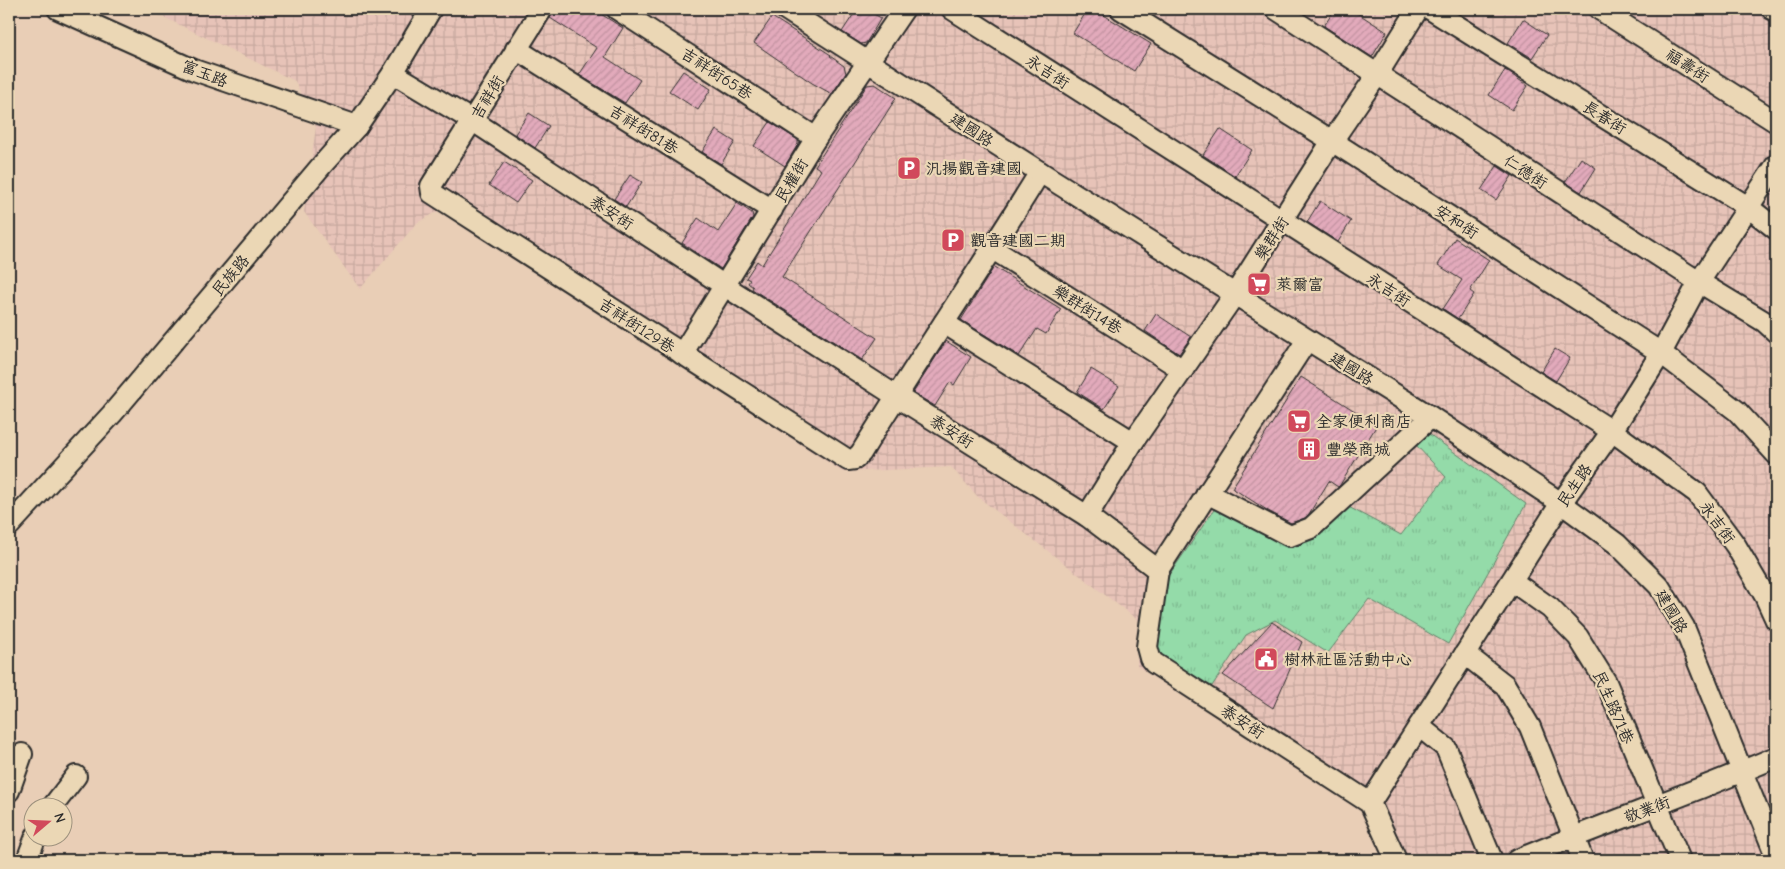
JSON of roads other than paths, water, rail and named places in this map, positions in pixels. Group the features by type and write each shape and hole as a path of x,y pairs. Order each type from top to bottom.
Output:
{"street":[{"name":"富玉路","path":"58,9 194,70 357,126"},
{"name":"民族路","path":"9,526 112,414 357,126 394,73 431,9"},
{"name":"吉祥街","path":"431,186 542,9"},
{"name":"吉祥街65巷","path":"617,9 816,138"},
{"name":"建國路","path":"785,9 1040,172 1431,417 1561,503 1617,544 1659,586 1684,627 1776,856"},
{"name":"民權街","path":"682,354 816,138 904,9"},
{"name":"永吉街","path":"952,9 1612,431 1696,493 1736,546 1765,596 1776,620"},
{"name":"安和街","path":"1120,9 1332,141 1661,353 1737,411 1776,454"},
{"name":"仁德街","path":"1276,9 1699,282 1765,322 1776,332"},
{"name":"樂群街","path":"1087,516 1133,442 1235,294 1418,9"},
{"name":"長春街","path":"1430,9 1748,207 1776,229"},
{"name":"福壽街","path":"1599,9 1776,122"},
{"path":"1772,9 1776,11"},
{"name":"吉祥街81巷","path":"516,48 772,210"},
{"name":"泰安街","path":"394,73 473,121 724,286 1087,516 1158,570 1147,647 1150,658 1154,663 1370,803"},
{"name":"民生路","path":"1370,803 1561,503 1612,431 1661,353 1699,282 1776,165"},
{"path":"896,396 993,249 1040,172"},
{"name":"吉祥街129巷","path":"431,186 432,193 848,460 856,459 896,396"},
{"name":"樂群街14巷","path":"993,249 1183,370"},
{"path":"944,323 1133,442"},
{"path":"1158,570 1307,340"},
{"path":"1207,493 1290,536 1311,528 1431,417"},
{"name":"民生路71巷","path":"1512,581 1550,608 1578,636 1606,682 1680,860"},
{"path":"1465,654 1505,685 1530,727 1583,860"},
{"path":"1419,726 1446,748 1492,860"},
{"path":"9,792 22,754"},
{"name":"敬業街","path":"1517,860 1776,757"},
{"path":"61,796 76,776"},
{"path":"1370,803 1396,860"},
{"path":"27,860 32,846"}],"place":[{"name":"汎揚觀音建國","path":"909,168"},
{"name":"觀音建國二期","path":"953,240"},
{"name":"萊爾富","path":"1259,284"},
{"name":"全家便利商店","path":"1299,421"},
{"name":"豐榮商城","path":"1309,449"},
{"name":"樹林社區活動中心","path":"1266,659"}]}
